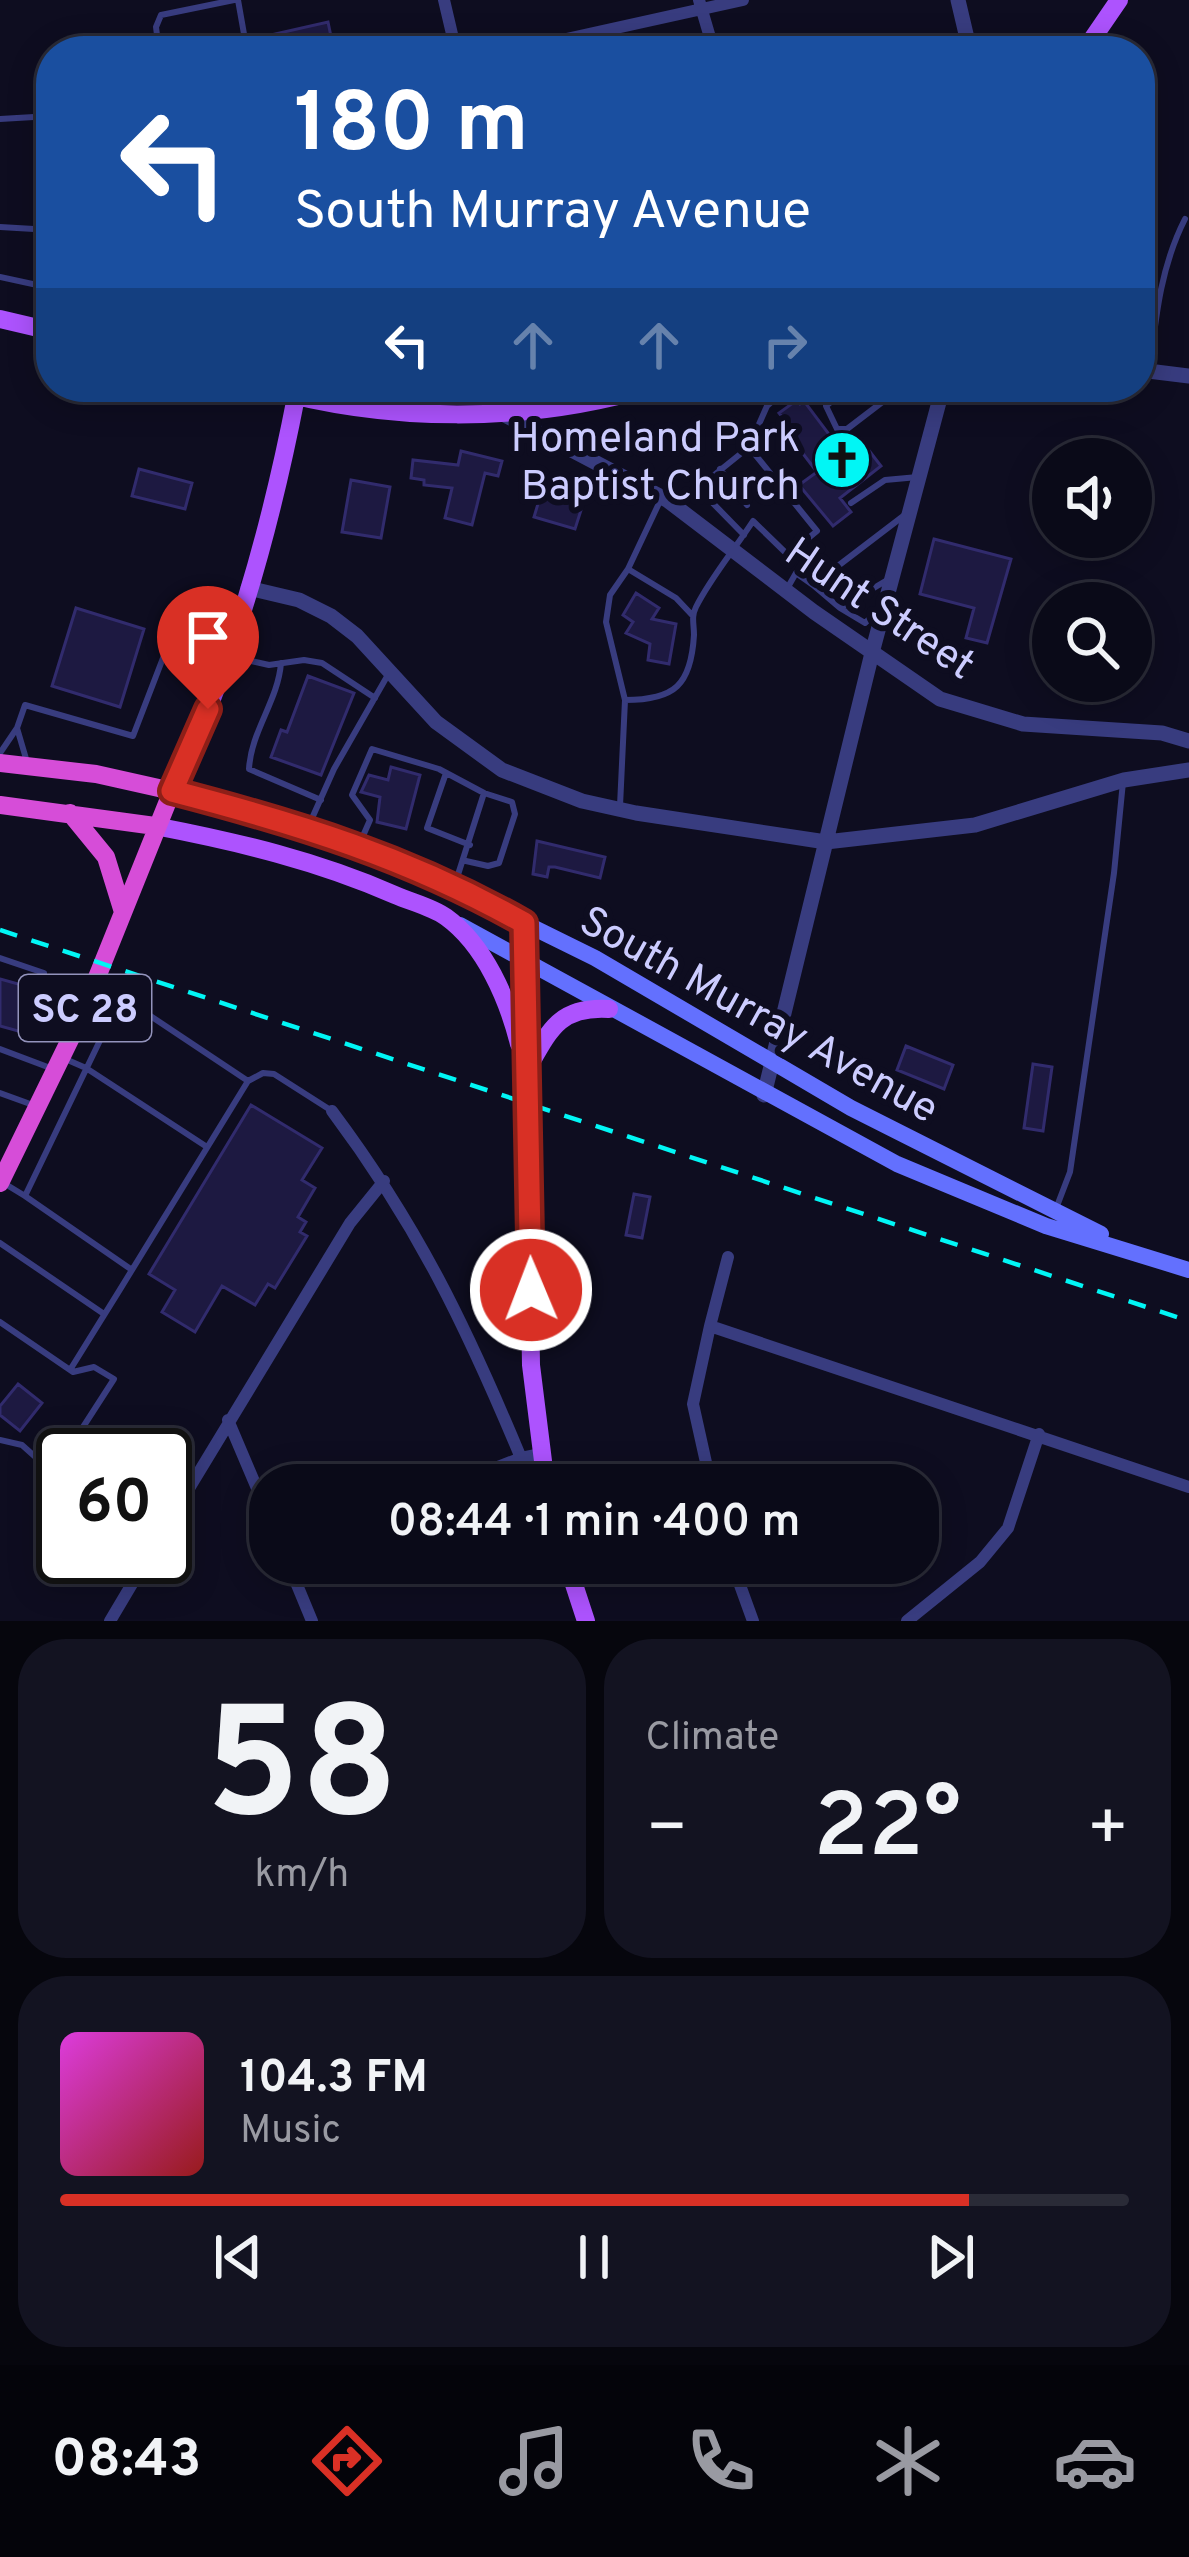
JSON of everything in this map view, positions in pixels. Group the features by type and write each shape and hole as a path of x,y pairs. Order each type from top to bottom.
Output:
{"highway":[{"name":"South Murray Avenue","path":"0,763 96,774 172,791"},
{"name":"SC 28","path":"0,1182 81,1017 172,791"},
{"name":"South Murray Avenue","path":"0,805 155,826"},
{"path":"70,812 106,857 123,913"}],"main road":[{"path":"1094,36 1119,0"},
{"path":"0,319 36,327"},
{"name":"SC 28","path":"172,791 200,730 240,614 295,402"},
{"path":"337,402 431,414 584,402"},
{"name":"South Murray Avenue","path":"172,791 308,829 455,884 595,958 771,1063 1133,1251"},
{"name":"South Murray Avenue","path":"155,826 234,841 322,866 446,917 897,1164 1046,1226 1189,1270"},
{"path":"446,917 478,951 511,1013 526,1072"},
{"path":"524,923 531,1168 531,1456 535,1464"},
{"path":"526,1072 546,1036 566,1013 609,1009"},
{"path":"574,1584 586,1621"}],"street":[{"path":"444,0 452,36"},
{"path":"572,36 700,4 743,0"},
{"path":"958,0 966,36"},
{"path":"700,4 710,36"},
{"path":"1155,371 1189,376"},
{"path":"497,402 501,412"},
{"path":"764,1094 939,402"},
{"name":"Hunt Street","path":"501,412 662,497 940,699 1024,724 1162,734 1189,741"},
{"path":"248,588 299,600 331,616 357,636 450,734 515,776 620,810 826,842 975,824 1124,780 1189,770"},
{"path":"332,1111 384,1181 531,1456 509,1464"},
{"path":"192,1482 350,1223 384,1181"},
{"path":"706,1464 693,1404 728,1257"},
{"path":"710,1326 1189,1487"},
{"path":"228,1420 249,1470"},
{"path":"907,1621 980,1562 1008,1528 1039,1434"},
{"path":"110,1621 132,1584"},
{"path":"296,1584 312,1621"},
{"path":"740,1584 753,1621"}],"lane":[{"path":"157,36 160,16 236,0 244,36"},
{"path":"0,119 36,117"},
{"path":"1155,316 1170,249 1185,219"},
{"path":"0,227 36,229"},
{"path":"0,277 36,285"},
{"path":"429,402 431,414"},
{"path":"744,535 698,488 749,447 771,402"},
{"path":"831,402 826,406 837,429 847,429 882,402"},
{"path":"625,700 649,700 682,684 689,669 693,616 753,521 788,555 818,531 749,447"},
{"path":"720,469 747,505"},
{"path":"851,503 886,480 919,477"},
{"path":"620,810 625,700 606,622 610,595 662,497"},
{"path":"813,585 910,511"},
{"path":"628,568 676,598 693,616"},
{"path":"786,590 796,573 865,623 885,605"},
{"path":"840,608 892,577"},
{"path":"0,753 25,705 133,736 183,606 200,604 240,614"},
{"path":"226,656 269,665 322,663 375,698"},
{"path":"281,663 279,688 250,752 249,769 320,800"},
{"path":"308,829 347,746 389,673"},
{"path":"16,728 28,766"},
{"path":"359,846 370,820 352,795 372,749 446,773 512,802 515,814 499,862 488,866 466,861"},
{"path":"446,773 427,828 470,845"},
{"path":"504,800 515,776"},
{"path":"1056,1210 1070,1172 1124,780"},
{"path":"455,884 484,793"},
{"path":"0,958 44,973"},
{"path":"25,1196 118,1001 125,999 248,1081"},
{"path":"0,1049 86,1068 207,1148"},
{"path":"70,1370 248,1081 263,1073 274,1074 332,1111"},
{"path":"0,1094 36,1107"},
{"path":"0,1182 132,1270"},
{"path":"0,1243 104,1315"},
{"path":"0,1322 70,1370 94,1367 114,1382 83,1428"},
{"path":"0,1440 22,1445 36,1458"}],"building":[{"path":"328,22 331,36 266,36"},
{"name":"Homeland Park Baptist Church","path":"794,402 805,402 843,453 861,440 881,466 840,498 851,512 833,526 799,485 817,472 778,421 783,418 779,413"},
{"path":"461,451 502,461 498,476 485,473 472,525 445,518 452,488 424,485 424,480 411,478 413,460 458,465"},
{"path":"139,469 192,483 185,509 132,496"},
{"path":"351,480 390,487 381,538 342,532"},
{"path":"541,494 582,507 575,529 534,517"},
{"path":"934,539 1011,559 987,643 966,638 974,608 920,594"},
{"path":"636,593 659,608 652,619 676,624 669,664 648,660 650,644 626,633 633,622 623,615"},
{"path":"76,608 144,629 120,707 52,686"},
{"path":"308,676 354,693 321,775 271,757 281,730 287,732"},
{"path":"391,767 420,775 406,829 377,822 380,797 361,792 369,775 388,780"},
{"path":"537,841 605,857 600,878 555,867 549,867 547,877 533,874"},
{"path":"0,979 47,992 36,1036 0,1026"},
{"path":"906,1046 953,1065 944,1089 897,1070"},
{"path":"1033,1064 1052,1067 1043,1131 1024,1128"},
{"path":"251,1105 322,1148 302,1180 315,1188 298,1217 306,1222 300,1232 307,1236 275,1288 268,1284 255,1305 222,1286 195,1332 162,1312 175,1290 149,1274"},
{"path":"634,1194 650,1197 642,1238 626,1235"},
{"path":"18,1384 42,1403 20,1431 0,1415 0,1406"}],"railway":[{"path":"0,930 1189,1321"}],"place":[{"name":"Homeland Park Baptist Church","path":"842,460"}],"route":[{"path":"208,709 172,791 344,840 455,884 524,923 531,1290"}]}
